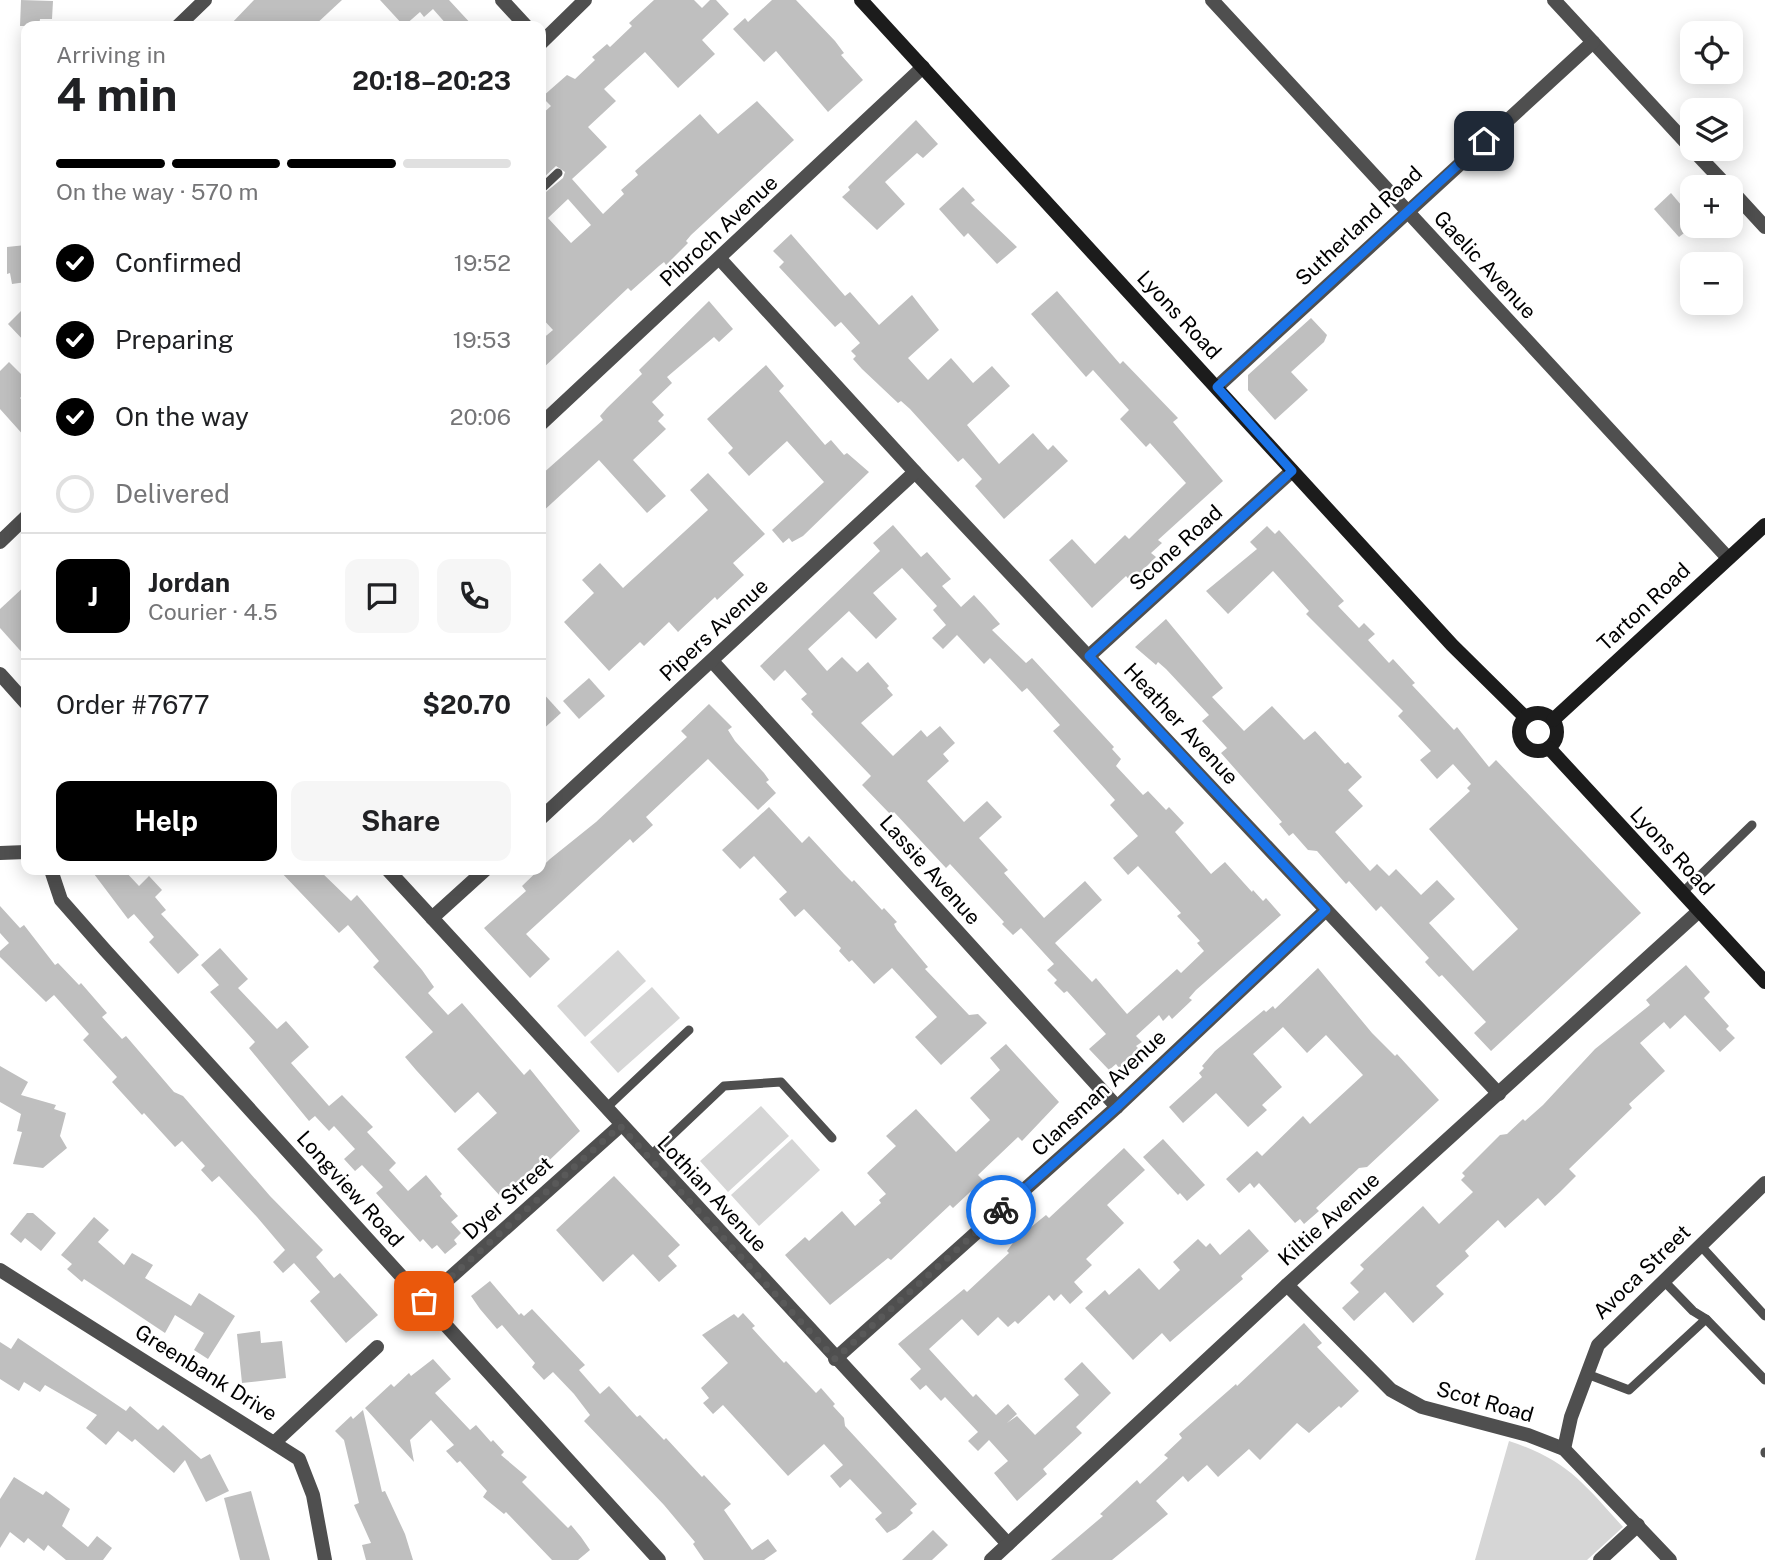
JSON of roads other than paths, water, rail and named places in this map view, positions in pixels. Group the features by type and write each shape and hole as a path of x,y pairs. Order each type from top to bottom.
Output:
{"street":[{"path":"183,21 205,0"},
{"path":"502,0 521,21"},
{"path":"546,38 585,0"},
{"name":"Lyons Road","path":"861,0 1452,645 1525,717"},
{"name":"Gaelic Avenue","path":"1212,0 1728,558"},
{"path":"1554,0 1680,136"},
{"name":"Sutherland Road","path":"1217,387 1593,42"},
{"name":"Pibroch Avenue","path":"546,419 923,67"},
{"path":"1703,161 1716,175"},
{"path":"1743,204 1765,227"},
{"name":"Heather Avenue","path":"720,259 915,472 1499,1094"},
{"name":"Scone Road","path":"1089,656 1292,471"},
{"name":"Pipers Avenue","path":"546,813 915,472"},
{"path":"0,542 21,522"},
{"name":"Tarton Road","path":"1553,720 1765,524"},
{"name":"Lassie Avenue","path":"712,661 1117,1107"},
{"path":"0,674 21,697"},
{"path":"1543,713 1553,720 1557,732 1549,748 1530,750 1520,741 1519,728 1525,717 1543,713"},
{"name":"Lyons Road","path":"1549,748 1765,982"},
{"path":"0,853 21,852"},
{"name":"Longview Road","path":"53,875 61,900 659,1560"},
{"name":"Lothian Avenue","path":"393,875 620,1126 1008,1544"},
{"path":"432,918 479,875"},
{"name":"Clansman Avenue","path":"835,1359 1117,1107 1326,910"},
{"name":"Kiltie Avenue","path":"990,1560 1287,1285 1699,911"},
{"name":"Dyer Street","path":"424,1301 620,1126"},
{"name":"Avoca Street","path":"1564,1449 1587,1374 1598,1345 1609,1330 1765,1184"},
{"name":"Greenbank Drive","path":"0,1270 275,1442 299,1460 313,1495 325,1560"},
{"name":"Scot Road","path":"1287,1285 1391,1390 1422,1407 1528,1435 1564,1449 1670,1560"},
{"path":"275,1442 377,1347"},
{"path":"1600,1560 1638,1525"}],"lane":[{"path":"546,184 558,173"},
{"path":"1682,893 1752,825"},
{"path":"605,1109 689,1030"},
{"path":"649,1157 724,1086 782,1082 832,1138"},
{"path":"1700,1245 1765,1316"},
{"path":"1662,1280 1693,1311 1706,1319 1765,1380"},
{"path":"1587,1374 1629,1390 1706,1319"}]}
